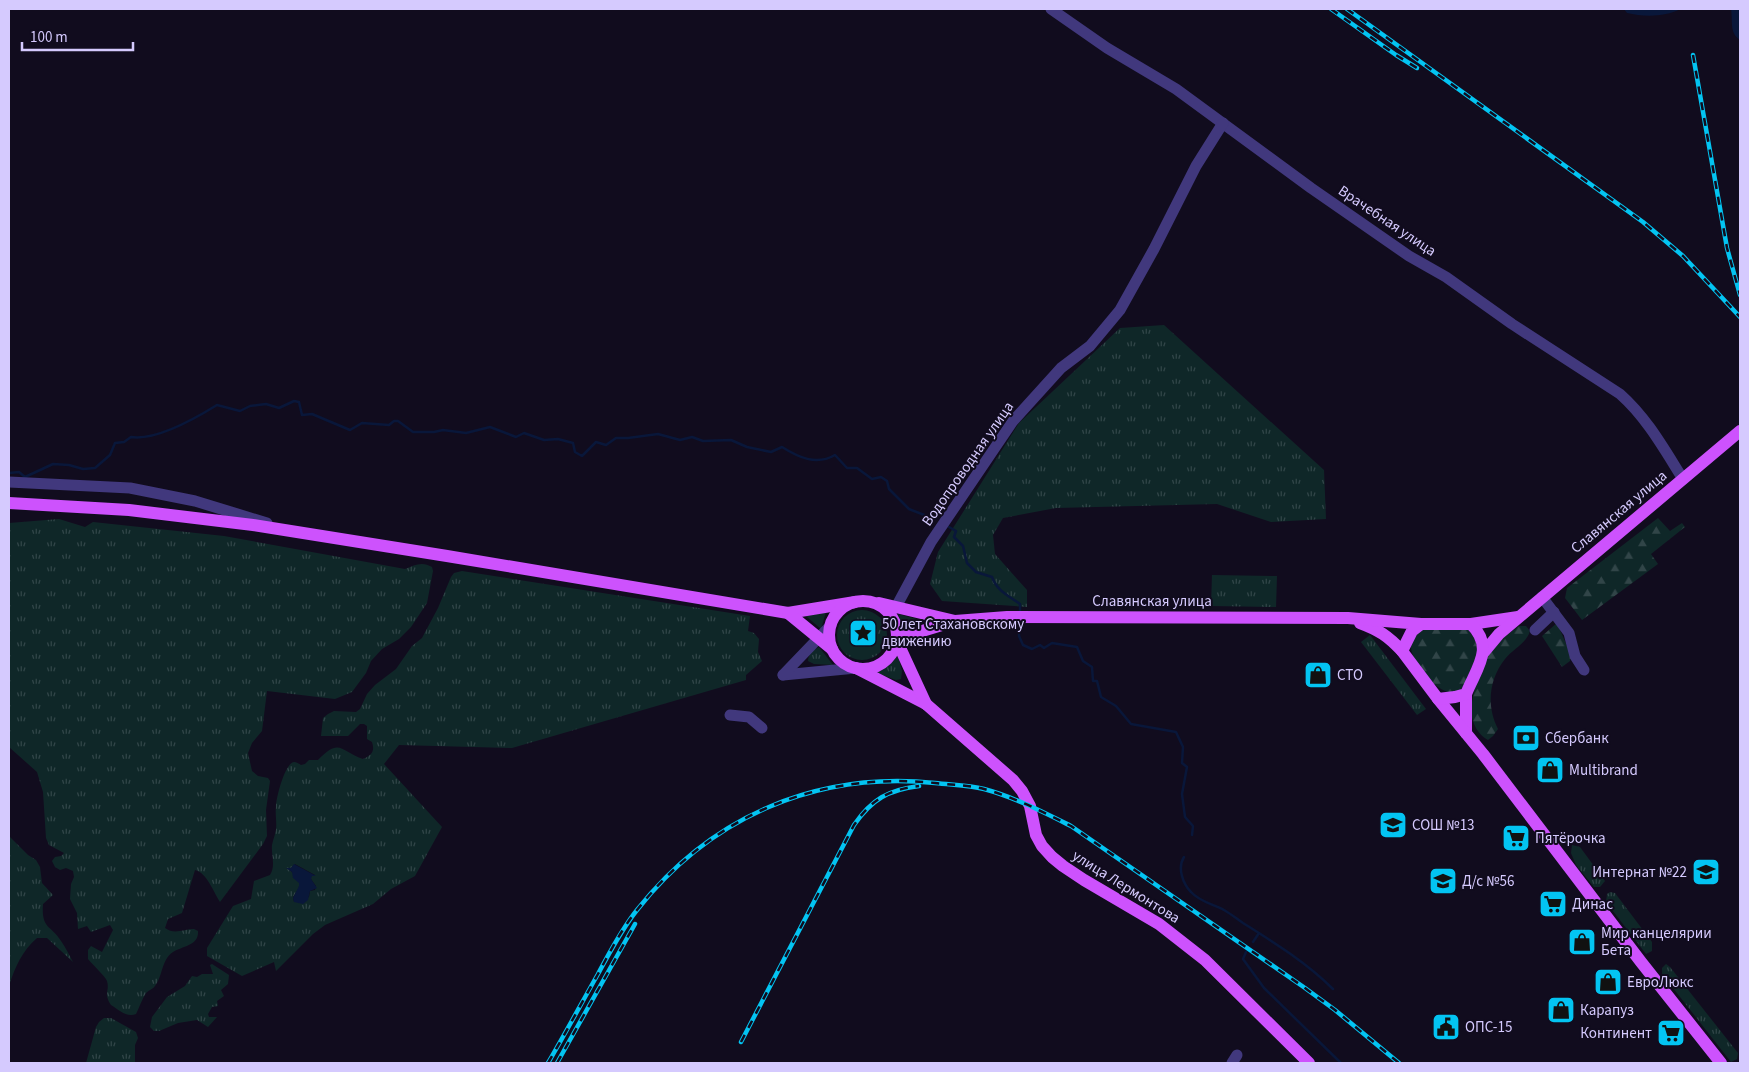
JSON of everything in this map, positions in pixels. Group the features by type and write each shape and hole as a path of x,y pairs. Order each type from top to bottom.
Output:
{"main road":[{"name":"Славянская улица","path":"1484,652 1499,634 1518,617 1740,431"},
{"path":"9,503 129,510 295,531 788,613 856,602 870,602 881,606 890,614 895,624 896,639 893,652 882,663 872,667 856,668"},
{"path":"832,649 830,640 831,625 837,613 846,606 856,602"},
{"name":"Славянская улица","path":"870,602 896,606 955,621"},
{"path":"788,613 820,638 843,662 926,704"},
{"name":"Славянская улица","path":"896,639 955,621 1007,617 1348,618 1421,624"},
{"path":"1402,651 1412,631 1421,624 1471,624 1518,617"},
{"path":"1348,618 1380,631 1392,639 1645,968 1721,1063"},
{"path":"1466,733 1466,694 1484,652 1482,638 1471,624"},
{"path":"896,639 926,704"},
{"path":"1438,699 1466,694"},
{"name":"улица Лермонтова","path":"926,704 1013,780 1022,791 1030,806 1036,835 1042,846 1052,857 1084,880 1159,924 1205,960 1308,1063"}],"street":[{"name":"Врачебная улица","path":"1051,9 1107,48 1176,89 1311,188 1410,256 1446,277 1512,324 1620,394 1650,426 1683,479"},
{"name":"Водопроводная улица","path":"896,606 931,542 1013,421 1061,368 1090,346 1120,310 1154,249 1196,166 1223,123"},
{"path":"9,482 113,486 138,489 195,501 295,531"},
{"path":"1542,597 1570,633 1575,656 1584,670"},
{"path":"1535,630 1554,612"},
{"path":"831,625 783,675 856,668"},
{"path":"730,715 749,717 762,728"}],"green space":[{"path":"1164,325 1324,470 1326,519 1271,522 1217,504 1056,508 1003,518 993,535 995,554 1027,590 1027,607 942,601 930,584 938,552 1019,423 1120,328"},
{"path":"1658,518 1670,531 1682,523 1685,527 1651,554 1658,564 1582,620 1565,598 1567,588"},
{"path":"59,519 85,527 93,522 224,536 405,569 418,564 425,564 432,567 433,571 427,603 411,627 399,639 382,649 371,661 366,673 352,692 335,699 267,691 262,731 252,743 248,753 252,771 258,776 268,778 270,781 266,810 267,836 220,902 203,875 195,870 182,913 168,919 165,928 172,931 194,929 198,931 198,936 193,943 169,955 158,982 146,993 136,1014 133,1015 123,1013 111,1005 107,998 107,981 88,959 88,950 91,946 102,952 113,930 110,925 91,932 87,926 78,929 77,913 70,899 71,884 74,877 73,871 66,868 60,870 55,867 52,861 55,857 61,856 64,853 49,845 46,838 43,792 37,772 9,747 9,523"},
{"path":"462,571 750,616 748,631 754,633 759,639 758,652 762,661 746,675 746,680 512,748 399,745 384,764 442,827 415,876 391,889 373,904 325,925 313,934 276,971 274,962 242,976 207,956 207,948 233,906 251,899 254,881 270,875 272,871 272,845 276,830 276,803 287,768 294,762 301,765 309,760 318,760 325,753 336,747 363,759 371,754 373,745 367,739 367,726 360,724 348,736 321,736 323,718 334,711 356,712 360,709 367,694 375,685 396,669 412,646 422,638 454,573","holes":["295,864 315,875 311,876 316,886 315,890 310,891 309,897 294,902 293,898 298,889 299,881 287,868 291,868"]},
{"path":"1212,575 1277,576 1276,607 1211,606"},
{"path":"862,610 872,612 880,617 885,625 887,635 885,645 880,653 872,658 862,660 852,658 844,653 839,645 837,635 839,625 844,617 852,612"},
{"path":"826,612 821,629 806,616"},
{"path":"898,614 920,620 920,623 904,632"},
{"path":"1557,623 1571,655 1570,661 1562,667 1542,636"},
{"path":"1519,626 1526,626 1530,631 1522,643 1508,655 1495,675 1491,702 1494,720 1498,729 1488,740 1478,732 1471,711 1478,678 1482,665 1491,651"},
{"path":"1424,627 1467,628 1474,638 1477,647 1475,661 1464,686 1455,692 1447,692 1438,687 1416,662 1411,646 1416,635"},
{"path":"1370,635 1426,709 1417,715 1361,642"},
{"path":"819,647 833,665 814,664 808,661 811,653"},
{"path":"898,656 902,671 901,679 896,680 877,673"},
{"path":"9,836 28,855 36,860 40,867 42,883 53,895 43,904 45,922 63,944 73,962 47,938 37,938 27,948 20,960 9,986"},
{"path":"1572,845 1580,847 1605,881 1600,887 1594,887 1576,865 1571,853"},
{"path":"1610,892 1615,893 1652,942 1652,951 1646,954 1606,902 1607,894"},
{"path":"212,964 229,975 228,984 221,990 224,996 217,1001 218,1006 212,1007 208,1014 209,1017 217,1017 208,1027 197,1020 178,1023 159,1031 154,1031 150,1027 152,1017 167,997 185,986 192,976 213,974 210,965"},
{"path":"1666,964 1738,1053 1737,1059 1731,1062 1662,974 1662,968"},
{"path":"104,1018 111,1018 136,1032 138,1038 135,1045 135,1063 86,1063 96,1027"}],"water":[{"path":"1624,9 1680,9 1668,14 1647,16 1627,13"},
{"path":"1731,9 1740,9 1740,40 1734,34"},
{"path":"294,864 316,876 312,876 311,879 317,888 310,891 308,900 303,904 294,902 293,898 299,883 293,878 292,872 286,868 291,868"}],"waterway":[{"path":"9,473 19,472 25,477 53,464 69,465 83,469 95,468 110,455 115,443 124,442 131,437 152,436 164,432 187,422 217,405 240,411 250,406 266,404 279,408 294,401 299,402 302,415 312,414 350,430 362,423 389,425 394,421 398,421 413,432 443,430 466,433 490,427 516,437 524,433 544,440 558,439 573,443 575,452 582,456 596,442 606,445 616,438 658,434 680,440 692,437 703,441 731,440 747,447 771,452 782,447 801,457 814,460 821,460 835,455 847,468 857,468 872,479 881,477 887,481 889,489 909,509 932,518"},
{"path":"949,527 956,531 954,537 963,546 967,563 976,572 992,577 1000,590 1020,604 1020,611"},
{"path":"1019,624 1019,636 1023,645 1032,649 1040,645 1044,648 1052,643 1077,647 1083,661 1092,667 1093,681 1097,681 1101,697 1116,706 1131,724 1176,732 1183,747 1182,763 1187,767 1182,794 1185,817 1193,826 1192,835"},
{"path":"1184,857 1181,871 1188,889 1202,901 1227,912 1279,946 1302,962 1333,989"},
{"path":"1253,942 1259,933"},
{"path":"1246,952 1243,959 1264,988 1341,1063"}],"railway":[{"path":"1331,9 1417,68"},
{"path":"1347,9 1643,222 1683,256 1740,317"},
{"path":"1693,55 1727,248 1740,295"},
{"path":"548,1063 616,941 631,918 666,877 698,849 733,825 770,807 808,793 849,785 891,781 935,783 984,789 1039,810 1071,826 1305,988 1335,1010 1399,1063"},
{"path":"741,1042 854,825 867,809 882,797 898,790 919,786"},
{"path":"557,1063 635,924"}],"place":[{"name":"50 лет Стахановскому движению","path":"863,633"},
{"name":"СТО","path":"1318,675"},
{"name":"Сбербанк","path":"1526,738"},
{"name":"Multibrand","path":"1550,770"},
{"name":"СОШ №13","path":"1393,825"},
{"name":"Пятёрочка","path":"1516,838"},
{"name":"Интернат №22","path":"1706,872"},
{"name":"Д/с №56","path":"1443,881"},
{"name":"Динас","path":"1553,904"},
{"name":"Мир канцелярии Бета","path":"1582,942"},
{"name":"ЕвроЛюкс","path":"1608,982"},
{"name":"Карапуз","path":"1561,1010"},
{"name":"ОПС-15","path":"1446,1027"},
{"name":"Континент","path":"1671,1033"}]}
